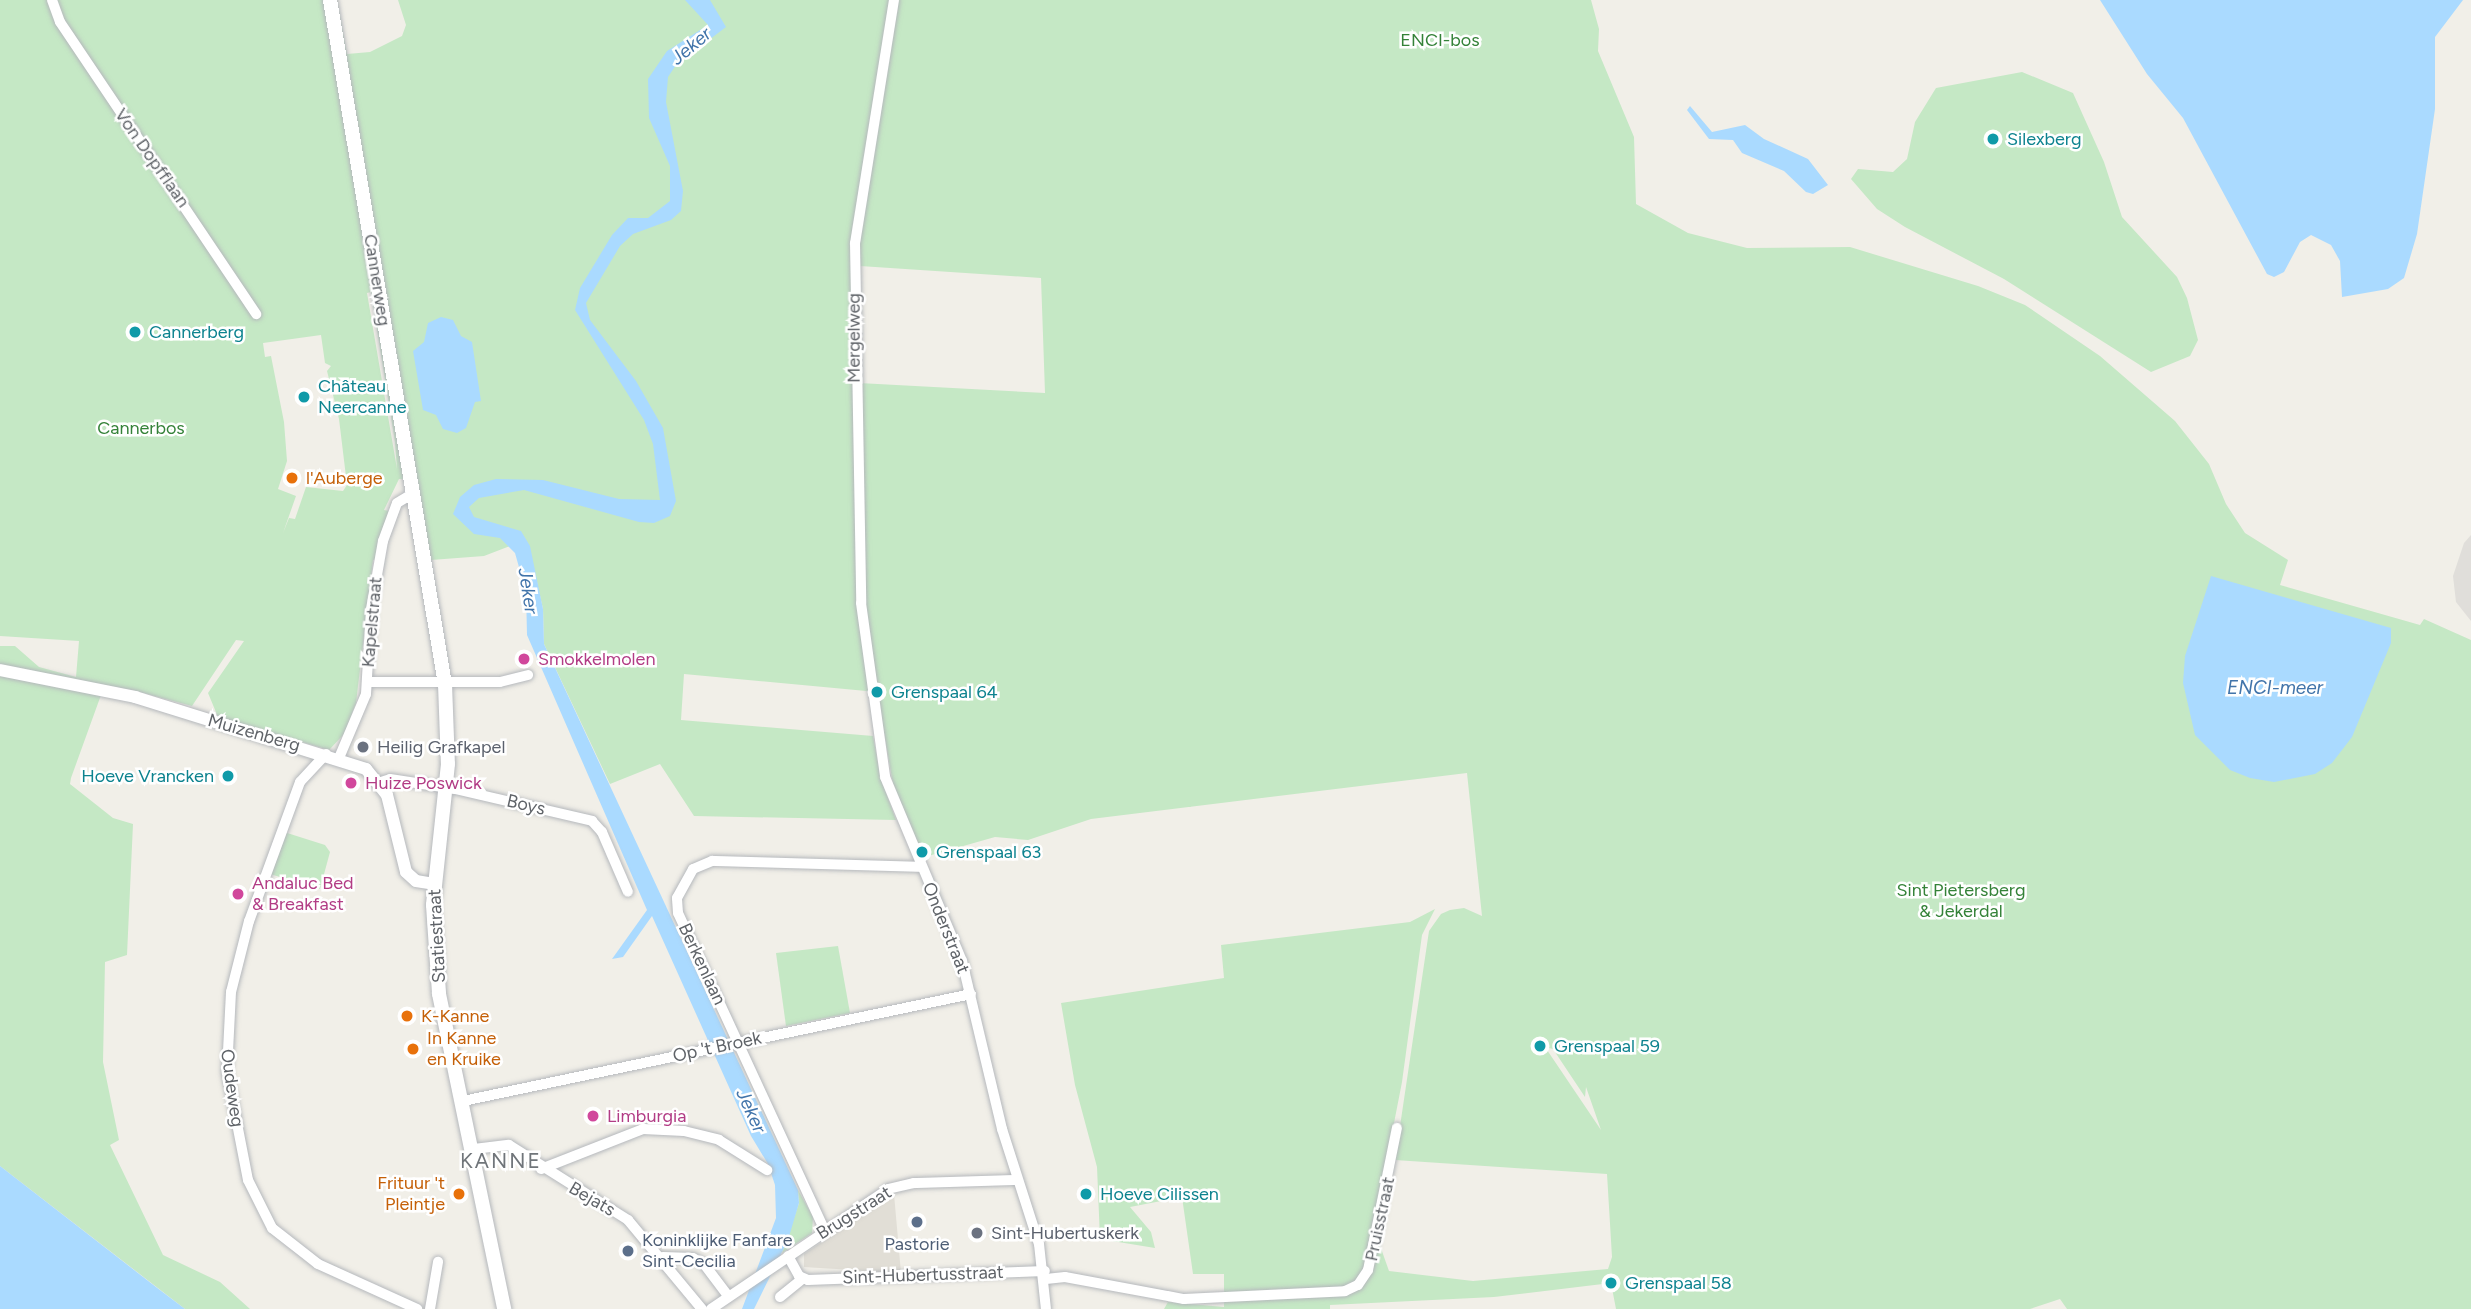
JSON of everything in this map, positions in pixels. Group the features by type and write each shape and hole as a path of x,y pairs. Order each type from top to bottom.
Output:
{"main road":[{"name":"Cannerweg","path":"330,0 423,559"},
{"name":"Statiestraat","path":"423,559 445,684 446,788 434,884 439,994 474,1149 504,1309"}],"street":[{"name":"Von Dopfflaan","path":"52,0 60,22 256,314"},
{"name":"Mergelweg","path":"870,678 857,518 853,275 860,188 894,0"},
{"name":"Kapelstraat","path":"340,758 364,705 381,550 394,507 412,494"},
{"name":"Muizenberg","path":"0,670 135,697 340,758 381,782"},
{"path":"368,681 445,684 500,681 528,675"},
{"name":"Onderstraat","path":"870,678 885,777 954,940 971,994 1017,1180 1045,1275 1046,1309"},
{"name":"Oudeweg","path":"326,754 300,782 249,922 231,992 227,1072 248,1180 272,1228 318,1264 417,1309"},
{"name":"Boys","path":"381,782 390,779 446,788 592,821 602,832 628,892"},
{"path":"381,782 393,811 405,872 416,881 434,884"},
{"name":"Berkenlaan","path":"825,1231 678,913 677,898 694,869 712,861 921,867"},
{"name":"Op 't Broek","path":"463,1101 971,994"},
{"name":"Pruisstraat","path":"1045,1275 1184,1299 1345,1291 1357,1285 1368,1270 1397,1128"},
{"path":"541,1169 643,1129 684,1131 719,1140 767,1170"},
{"name":"Bejats","path":"474,1149 509,1145 541,1169 628,1220 663,1257 702,1309"},
{"name":"Brugstraat","path":"711,1309 876,1195 902,1185 1017,1180"},
{"path":"780,1297 802,1279 788,1256"},
{"path":"663,1257 693,1258 704,1264 729,1297"},
{"path":"430,1309 438,1262"},
{"name":"Sint-Hubertusstraat","path":"802,1279 1045,1275"}],"shaded area":[{"path":"2471,535 2471,621 2456,602 2453,576 2464,543"},
{"path":"894,1194 901,1273 804,1267 804,1254"}],"green space":[{"name":"Sint Pietersberg & Jekerdal","path":"0,0 337,0 347,54 370,52 402,36 406,25 398,0 1591,0 1599,29 1598,51 1634,137 1636,204 1688,233 1747,248 1850,247 1978,286 2025,305 2100,356 2175,421 2209,464 2226,504 2245,533 2288,560 2280,585 2420,625 2424,619 2471,640 2471,1309 2067,1309 2060,1299 2030,1309 1616,1309 1611,1283 1494,1297 1330,1305 1330,1309 1164,1309 1168,1302 1224,1307 1224,1274 1193,1274 1182,1197 1130,1207 1151,1232 1155,1248 1100,1239 1097,1167 1075,1085 1061,1003 1224,978 1221,945 1410,922 1435,909 1422,935 1402,1082 1380,1195 1378,1240 1389,1271 1473,1281 1608,1269 1612,1257 1607,1174 1395,1160 1429,931 1441,914 1450,910 1464,908 1482,916 1467,773 1091,819 1028,840 995,837 921,858 896,801 877,692 684,674 681,720 873,736 881,779 896,820 694,816 660,764 610,784 544,644 543,609 530,551 510,546 484,556 431,560 415,480 399,479 384,510 389,511 379,559 373,560 356,703 344,734 329,750 218,717 208,693 244,641 236,640 192,706 132,690 101,695 71,778 70,784 113,818 133,824 127,955 105,962 103,1062 119,1140 110,1145 163,1255 220,1282 250,1309 185,1309 0,1166 0,646 15,646 39,667 76,677 79,641 0,636","holes":["860,266 1041,278 1045,393 859,383","371,292 397,469 367,293","321,335 325,363 331,366 327,371 339,419 347,485 343,491 306,487 295,519 289,518 283,533 296,496 278,489 287,461 284,422 271,356 265,357 263,343","1545,1047 1553,1049 1585,1097 1586,1087 1601,1130"]},
{"path":"2022,72 2073,93 2104,162 2122,217 2177,277 2187,298 2198,340 2190,356 2151,372 2004,279 1905,227 1877,209 1851,179 1858,169 1893,172 1907,159 1915,122 1936,88"},
{"path":"284,832 325,845 330,852 320,889 270,874"},
{"path":"838,946 850,1013 786,1026 776,953"},
{"path":"798,1190 813,1217 812,1233 782,1253 799,1203"}],"water":[{"name":"Jeker","path":"685,0 710,0 726,27 676,65 668,77 666,102 683,191 681,211 671,220 633,234 620,246 586,303 590,320 636,381 663,428 676,501 670,516 654,523 639,522 524,490 479,498 469,507 474,517 521,531 530,546 543,609 544,644 798,1190 799,1203 788,1240 754,1309 742,1309 776,1218 775,1185 768,1164 751,1136 652,916 623,957 612,959 647,910 527,635 526,592 515,553 500,538 474,534 453,514 460,497 474,485 496,479 543,480 619,499 660,500 653,444 644,420 575,310 580,288 612,235 628,218 648,218 670,201 670,166 649,118 648,79 667,51 708,25"},
{"path":"2100,0 2463,0 2435,37 2435,109 2417,234 2404,278 2388,289 2342,297 2340,261 2331,245 2311,235 2300,242 2284,272 2274,277 2267,274 2183,118 2147,74"},
{"path":"1690,106 1712,132 1745,125 1764,139 1808,159 1828,185 1813,194 1806,192 1784,171 1742,153 1733,140 1709,139 1687,110"},
{"path":"441,317 453,320 461,336 472,342 481,401 475,402 466,428 457,433 443,429 436,415 423,410 413,351 424,342 428,323"},
{"name":"ENCI-meer","path":"2211,576 2391,628 2391,643 2352,737 2332,763 2315,774 2274,782 2250,778 2230,770 2195,735 2183,683 2185,656"},
{"path":"0,1166 156,1287 185,1309 0,1309"}],"place":[{"name":"Silexberg","path":"1993,139"},
{"name":"Cannerberg","path":"135,332"},
{"name":"Château Neercanne","path":"304,397"},
{"name":"l'Auberge","path":"292,478"},
{"name":"Smokkelmolen","path":"524,659"},
{"name":"Grenspaal 64","path":"877,692"},
{"name":"Heilig Grafkapel","path":"363,747"},
{"name":"Hoeve Vrancken","path":"228,776"},
{"name":"Huize Poswick","path":"351,783"},
{"name":"Grenspaal 63","path":"922,852"},
{"name":"Andaluc Bed & Breakfast","path":"238,894"},
{"name":"K-Kanne","path":"407,1016"},
{"name":"Grenspaal 59","path":"1540,1046"},
{"name":"In Kanne en Kruike","path":"413,1049"},
{"name":"Limburgia","path":"593,1116"},
{"name":"Frituur 't Pleintje","path":"459,1194"},
{"name":"Hoeve Cilissen","path":"1086,1194"},
{"name":"Pastorie","path":"917,1222"},
{"name":"Sint-Hubertuskerk","path":"977,1233"},
{"name":"Koninklijke Fanfare Sint-Cecilia","path":"628,1251"},
{"name":"Grenspaal 58","path":"1611,1283"}],"district":[{"name":"KANNE","path":"501,1161"}],"park label":[{"name":"ENCI-bos","path":"1440,40"},
{"name":"Cannerbos","path":"141,428"}]}
